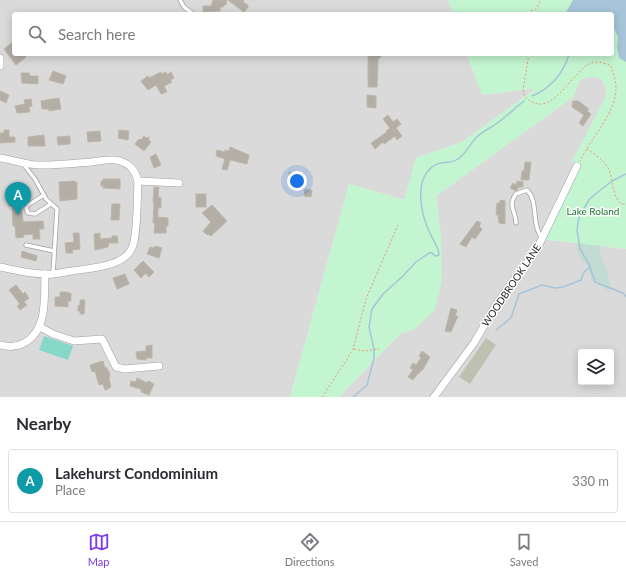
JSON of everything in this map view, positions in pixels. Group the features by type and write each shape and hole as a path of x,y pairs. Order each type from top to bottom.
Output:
{"street":[{"path":"0,58 0,66"},
{"path":"0,158 23,164 42,165 114,160 128,165 137,176 138,181 135,237 132,249 125,257 106,265 49,274 15,270 0,266"},
{"name":"WOODBROOK LANE","path":"434,397 474,343 517,275 528,264 535,253 577,166"},
{"path":"138,181 179,183"},
{"path":"0,345 6,346 23,344 36,334 40,327 44,309 49,274"},
{"path":"40,327 53,334 74,341 102,339 116,368 125,369 159,366"}],"lane":[{"path":"180,0 184,7 190,12"},
{"path":"23,164 35,179 44,195 55,207 57,212 54,251 49,274"},
{"path":"516,223 516,217 511,208 512,201 516,194 527,190 532,195 538,229 542,238"},
{"path":"44,195 28,205 26,208 28,213 35,214 51,204"},
{"path":"26,245 54,251"}],"path":[{"path":"530,12 536,9 541,0"},
{"path":"529,56 523,90 527,99 536,104 544,104 551,100 585,67 592,63 601,62 610,65 615,78 616,89 614,101 610,112 577,166"},
{"path":"586,149 603,161 608,167 616,199 621,204 626,204"},
{"path":"322,397 353,349 366,299 398,225"},
{"path":"353,349 379,349"}],"shaded area":[{"path":"0,0 448,0 452,12 12,12 12,56 468,56 482,95 535,89 462,142 416,158 405,200 349,184 290,397 0,397"},
{"path":"573,0 626,0 626,62 619,58 617,47 618,37 614,28 614,12 566,12"},
{"path":"590,76 602,80 606,88 606,96 579,166 541,239 626,249 626,397 339,397 401,333 414,330 441,237 436,196 573,97 580,80"},
{"path":"575,234 601,238 600,254 610,283 609,291 592,281 587,265 578,254"},
{"path":"44,336 73,346 68,360 39,350"},
{"path":"486,338 496,345 470,384 459,377"}],"green space":[{"name":"Lake Roland","path":"448,0 626,0 626,249 541,239 579,166 572,161 606,96 606,85 603,81 595,77 585,78 580,80 573,97 436,196 441,237 442,280 435,310 414,330 401,333 339,397 290,397 349,184 404,200 416,158 462,142 534,90 531,89 482,95 468,56 614,56 614,12 452,12"}],"building":[{"path":"213,0 227,0 226,5 220,7 220,11 203,12 203,6 211,6"},
{"path":"228,0 244,0 243,2 248,5 248,7 244,12"},
{"path":"12,43 12,56 26,57 16,65 4,49"},
{"path":"381,56 378,60 377,87 368,87 368,57"},
{"path":"53,71 66,76 63,84 49,80"},
{"path":"161,72 162,74 166,72 167,75 171,72 174,78 170,80 172,82 164,86 167,92 161,94 156,85 148,90 141,81 148,76 149,78"},
{"path":"21,73 29,73 30,76 38,76 38,84 22,83"},
{"path":"0,91 9,95 6,103 0,100"},
{"path":"367,95 376,96 376,108 367,107"},
{"path":"59,98 61,109 49,111 49,109 42,109 41,101"},
{"path":"31,99 32,106 29,107 30,112 17,113 15,106 25,104 24,100"},
{"path":"573,101 578,101 589,109 587,111 591,114 583,126 579,123 584,115 572,107"},
{"path":"388,115 393,122 397,119 401,124 396,128 402,136 397,140 395,136 384,144 383,142 375,149 371,143 387,132 386,131 390,128 383,119"},
{"path":"4,130 9,130 9,137 15,137 15,142 0,143 0,133 4,133"},
{"path":"119,130 129,131 128,140 118,138"},
{"path":"100,131 101,141 88,142 87,132"},
{"path":"44,135 45,146 28,146 28,137"},
{"path":"70,136 70,144 58,145 57,137"},
{"path":"144,136 146,138 149,137 151,142 144,151 135,144"},
{"path":"230,147 249,155 247,164 230,160 227,170 222,169 225,159 216,156 217,150 225,152 225,150 229,151"},
{"path":"156,154 161,165 154,168 150,157"},
{"path":"525,162 531,162 529,180 521,180 522,171 524,171"},
{"path":"289,172 297,173 296,180 289,179"},
{"path":"103,179 120,179 120,189 103,188 104,186 101,186 101,181 103,181"},
{"path":"517,181 523,182 523,187 519,187 515,191 510,188 513,183 516,185"},
{"path":"59,182 77,182 77,199 60,201"},
{"path":"154,187 159,187 158,197 161,197 161,208 158,208 158,217 168,218 166,233 154,233"},
{"path":"305,189 312,190 311,197 304,196"},
{"path":"196,194 206,194 206,207 196,207"},
{"path":"500,200 505,201 505,224 499,223 498,215 496,215 497,203 500,203"},
{"path":"21,201 23,222 43,221 44,229 39,229 40,239 33,239 33,234 23,235 24,237 16,238 15,226 13,226 12,206 9,206 9,202"},
{"path":"112,204 120,204 119,220 111,220"},
{"path":"212,205 227,221 211,236 208,234 207,235 203,231 211,222 202,213"},
{"path":"477,221 481,223 479,226 482,229 475,239 472,237 466,247 460,244"},
{"path":"73,233 79,233 80,249 72,250 73,253 66,253 65,243 74,242"},
{"path":"100,233 100,239 117,236 118,243 109,243 108,247 95,250 94,234"},
{"path":"155,246 162,248 159,258 147,254 150,247 154,248"},
{"path":"22,251 37,256 36,261 21,257"},
{"path":"143,261 154,272 149,277 146,273 141,278 134,270"},
{"path":"125,274 129,284 117,289 113,278"},
{"path":"16,285 23,294 25,292 29,298 24,302 27,305 20,310 17,306 20,304 9,290"},
{"path":"60,292 71,293 71,301 68,301 68,307 55,306 55,297 60,297"},
{"path":"80,300 85,300 84,314 80,314 80,311 78,311"},
{"path":"451,308 457,310 455,316 458,316 451,332 445,331"},
{"path":"152,345 152,358 146,358 146,360 137,359 136,352 146,351 146,346"},
{"path":"422,351 430,357 422,371 421,370 413,380 408,377 413,370 410,368 413,363 416,365 421,358 419,356"},
{"path":"103,361 105,368 106,367 110,374 109,378 111,387 106,390 103,384 99,385 95,371 92,372 90,365"},
{"path":"137,378 147,383 148,381 154,384 149,395 141,392 141,389 130,386 131,381 136,382"}],"waterway":[{"path":"532,96 545,89 555,80 564,68 568,56"},
{"path":"353,397 367,385 374,358 374,349 369,327 372,309 383,294 416,262 429,253 432,253 435,256 439,255 422,209 421,189 422,181 426,174 432,167 439,163 454,161 461,157 478,136 500,121 524,101"},
{"path":"626,174 612,181 589,200 579,217 577,230 580,249 589,264 595,282 623,293 626,297"},
{"path":"496,330 511,318 519,294 542,285 555,288 563,287 581,280 584,272 589,268"}],"place":[{"name":"Lakehurst Condominium","path":"18,215"}]}
